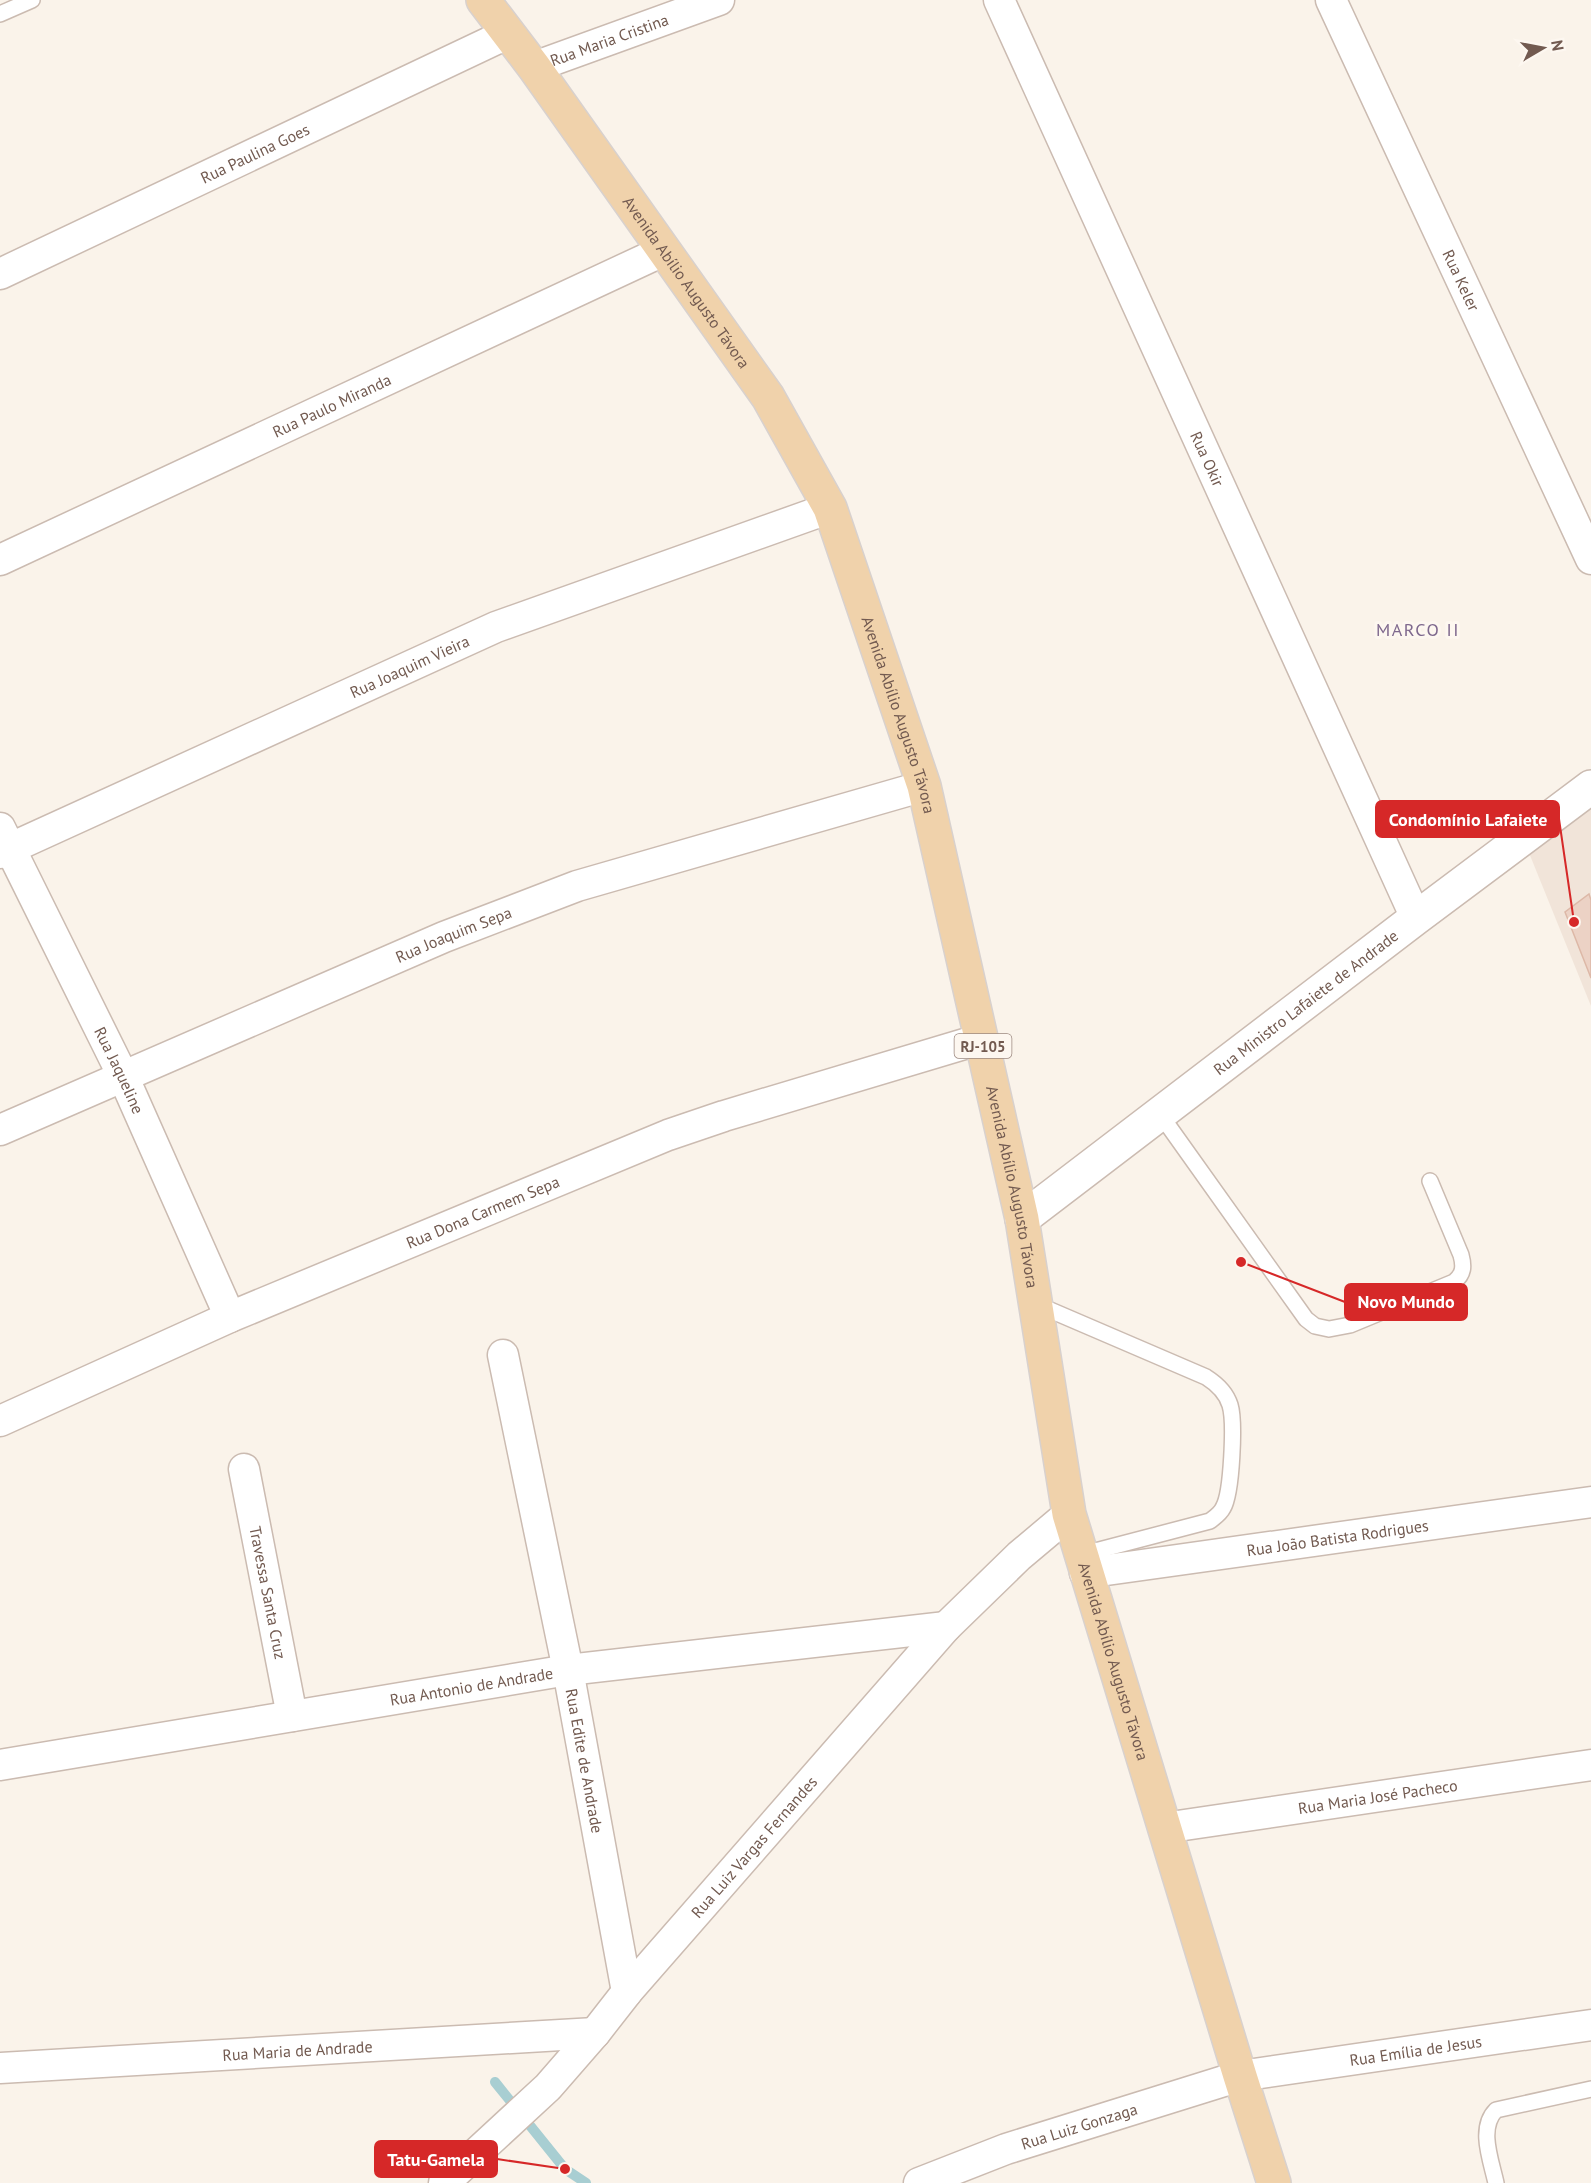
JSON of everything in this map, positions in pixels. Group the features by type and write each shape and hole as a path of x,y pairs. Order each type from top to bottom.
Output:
{"main road":[{"name":"Avenida Abílio Augusto Távora","path":"483,0 534,67 768,397 830,508 924,786 1022,1219 1069,1514 1274,2183"}],"street":[{"name":"Rua Maria Cristina","path":"534,67 719,0"},
{"name":"Rua Okir","path":"999,0 1416,918"},
{"name":"Rua Keler","path":"1331,0 1591,559"},
{"name":"Rua Paulina Goes","path":"0,274 509,33"},
{"name":"Rua Paulo Miranda","path":"0,560 663,251"},
{"name":"Rua Joaquim Vieira","path":"3,843 496,627 830,508"},
{"name":"Rua Joaquim Sepa","path":"0,1130 444,937 577,886 924,786"},
{"name":"Rua Ministro Lafaiete de Andrade","path":"1022,1219 1416,918 1591,788"},
{"name":"Rua Jaqueline","path":"3,843 123,1076 230,1317"},
{"name":"Rua Dona Carmem Sepa","path":"0,1421 230,1317 668,1135 981,1039"},
{"name":"Rua Edite de Andrade","path":"503,1355 568,1670 627,1992"},
{"name":"Travessa Santa Cruz","path":"244,1469 292,1716"},
{"name":"Rua João Batista Rodrigues","path":"1083,1564 1591,1502"},
{"name":"Rua Luiz Vargas Fernandes","path":"444,2183 548,2087 627,1992 946,1627 1019,1556 1069,1514"},
{"name":"Rua Antonio de Andrade","path":"0,1765 568,1670 946,1627"},
{"name":"Rua Maria José Pacheco","path":"1164,1828 1591,1765"},
{"name":"Rua Emília de Jesus","path":"1240,2076 1591,2025"},
{"name":"Rua Maria de Andrade","path":"0,2068 595,2033"},
{"name":"Rua Luiz Gonzaga","path":"919,2183 1006,2149 1240,2076"}],"lane":[{"path":"0,14 32,0"},
{"path":"1160,1114 1306,1319 1314,1326 1329,1329 1350,1325 1459,1279 1463,1268 1461,1255 1430,1181"},
{"path":"1035,1303 1206,1377 1223,1392 1233,1414 1229,1487 1224,1508 1218,1515 1210,1521 1083,1564"},
{"path":"1496,2183 1486,2131 1488,2120 1496,2110 1501,2107 1591,2089"}],"shaded area":[{"path":"1591,791 1591,1006 1523,838"}],"building":[{"path":"1589,894 1591,900 1591,978 1565,912"}],"waterway":[{"path":"495,2082 565,2169 586,2183"}],"place":[{"name":"Condomínio Lafaiete","path":"1574,922"},
{"name":"Novo Mundo","path":"1241,1262"},
{"name":"Tatu-Gamela","path":"565,2169"}],"district":[{"name":"MARCO II","path":"1418,629"}]}
